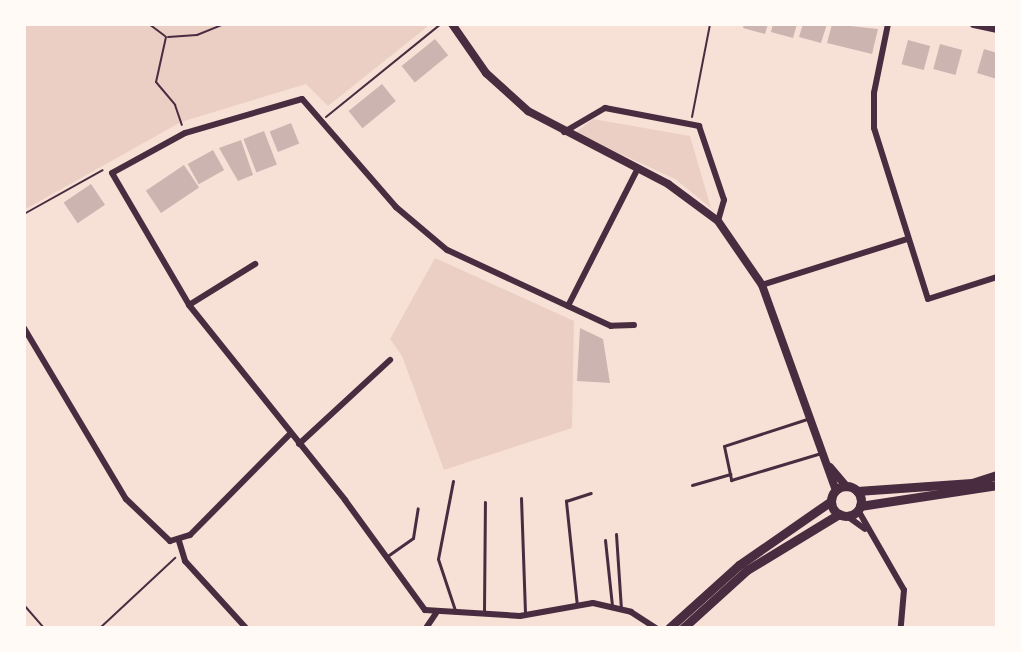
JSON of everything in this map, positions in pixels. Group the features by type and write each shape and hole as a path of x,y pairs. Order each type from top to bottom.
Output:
{"main road":[{"path":"669,628 739,565 831,501 836,491 847,487 857,491 972,483 997,475"},
{"path":"683,628 747,570 843,515 859,508 997,485"},
{"path":"857,491 859,508"},
{"path":"831,501 843,515"}],"street":[{"path":"888,24 874,93 874,128 928,299 997,277"},
{"path":"974,24 997,29"},
{"path":"448,25 510,98 564,132 684,193 718,221 762,285 836,491"},
{"path":"634,325 611,326 447,250 396,207 302,99 185,133 112,173 189,305 425,610 455,614 525,615 577,606 612,606 656,628"},
{"path":"564,132 605,108 690,124 706,136 724,200 718,221"},
{"path":"568,306 638,168"},
{"path":"762,285 907,239"},
{"path":"189,305 255,264"},
{"path":"24,328 126,499 160,535 179,541"},
{"path":"299,444 390,360"},
{"path":"179,541 290,434"},
{"path":"827,463 847,487"},
{"path":"859,508 865,529 904,590 901,628"},
{"path":"843,515 865,529"},
{"path":"179,541 182,552 246,628"},
{"path":"426,628 436,613"}],"lane":[{"path":"811,417 724,446 730,474 733,481 823,453"},
{"path":"692,485 730,474"},
{"path":"453,481 438,559 455,614"},
{"path":"577,606 566,501 591,493"},
{"path":"521,498 525,615"},
{"path":"484,615 485,502"},
{"path":"386,557 413,538 418,508"},
{"path":"616,534 621,609"},
{"path":"605,540 612,606"}],"path":[{"path":"149,24 166,37 197,35 224,24"},
{"path":"690,124 710,24"},
{"path":"322,120 448,25"},
{"path":"166,37 156,82 175,105 185,133"},
{"path":"24,214 98,169 112,173"},
{"path":"100,628 182,552"},
{"path":"24,605 44,628"}],"shaded area":[{"path":"24,24 425,24 427,27 328,106 306,84 181,122 24,210"},
{"path":"593,119 690,136 711,208 675,179 575,133"},
{"path":"435,258 574,321 572,428 444,470 402,356 390,339"}],"building":[{"path":"744,24 768,24 765,34 743,28"},
{"path":"773,24 797,24 793,38 771,32"},
{"path":"803,24 827,24 821,43 799,37"},
{"path":"832,24 878,29 872,54 827,43"},
{"path":"435,39 448,55 415,82 402,66"},
{"path":"908,40 930,46 924,70 902,64"},
{"path":"940,44 962,50 955,75 933,69"},
{"path":"984,49 997,53 997,79 977,73"},
{"path":"382,84 396,101 362,128 349,111"},
{"path":"291,123 299,143 278,152 270,132"},
{"path":"264,131 277,165 256,172 243,139"},
{"path":"241,140 253,175 238,181 219,148"},
{"path":"213,150 224,170 199,184 188,164"},
{"path":"184,165 199,187 161,213 146,191"},
{"path":"91,184 105,205 78,223 64,202"},
{"path":"580,328 603,339 610,383 577,381"}]}
